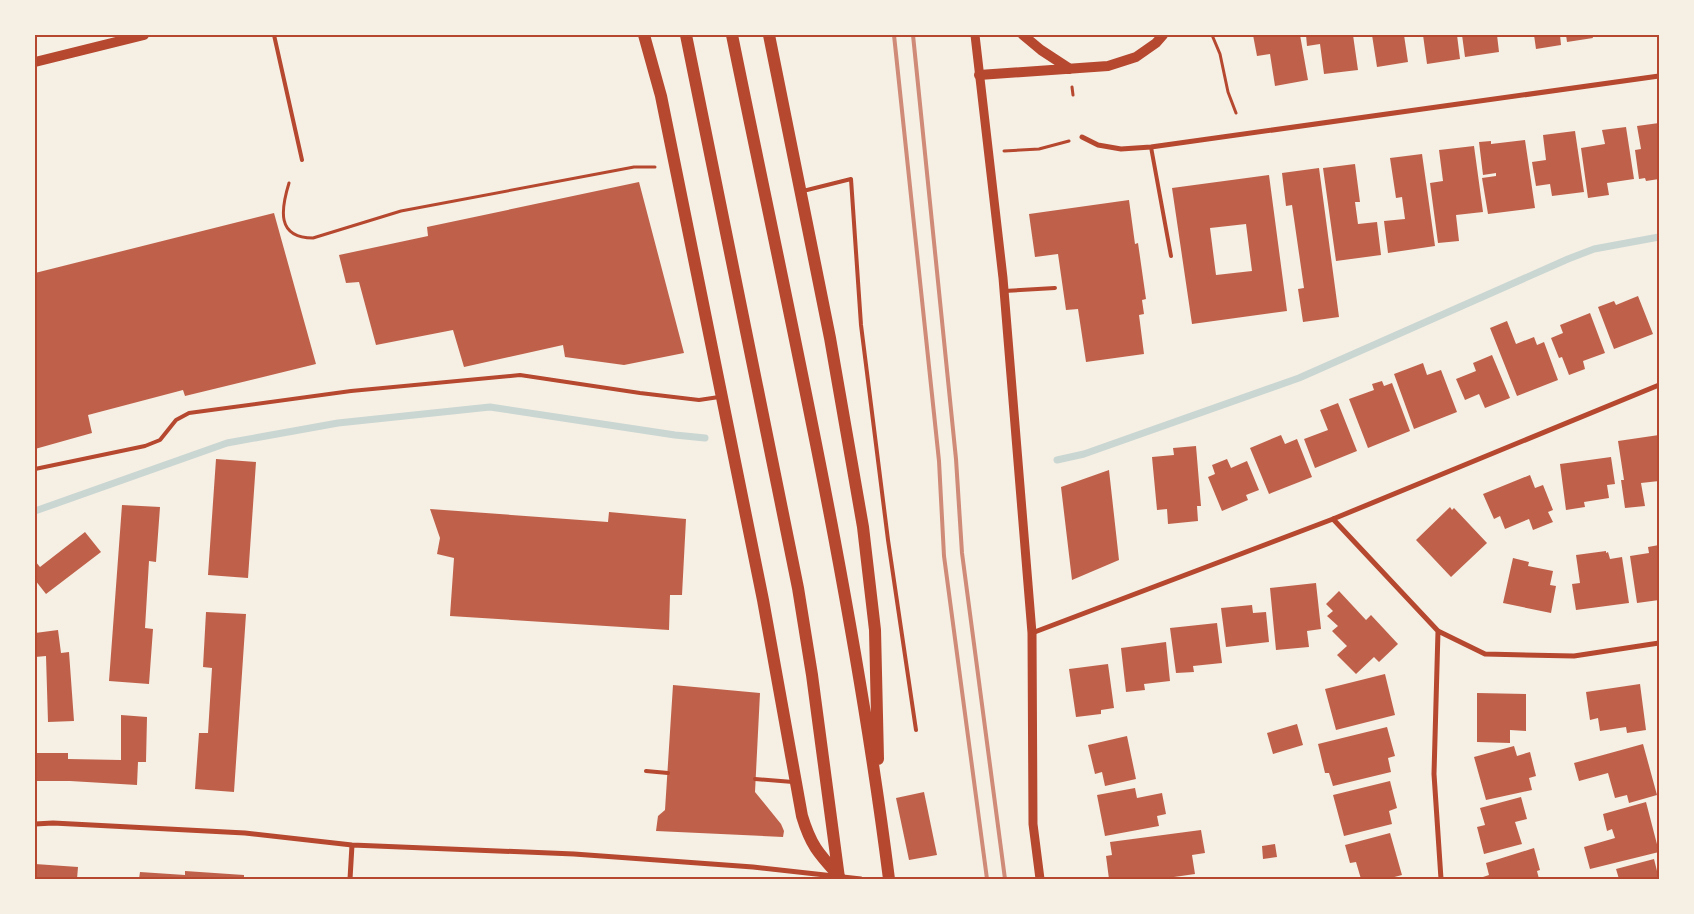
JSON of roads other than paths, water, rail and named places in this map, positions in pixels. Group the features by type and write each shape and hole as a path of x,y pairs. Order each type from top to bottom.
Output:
{"main road":[{"path":"35,62 144,35"},
{"path":"644,35 661,96 722,396 763,600 802,816 808,836 816,851 839,878"},
{"path":"686,35 798,588 814,685 839,878"},
{"path":"732,35 830,514 880,806 889,879"},
{"path":"769,35 832,348 869,569 875,630 880,806"},
{"path":"773,55 774,35"},
{"path":"1023,35 1041,50 1070,69"},
{"path":"979,75 1108,66 1136,57 1156,44 1163,35"}],"street":[{"path":"975,35 1004,291 1032,633 1033,824 1040,879"},
{"path":"1082,137 1098,146 1121,148 1151,147 1659,76"},
{"path":"1032,633 1332,519 1659,386"},
{"path":"1332,519 1438,632 1485,654 1574,656 1659,643"},
{"path":"1438,632 1434,774 1441,879"},
{"path":"35,824 52,822 245,833 352,845 574,854 753,867 861,879"},
{"path":"350,879 352,845"}],"lane":[{"path":"274,35 302,160"},
{"path":"1151,147 1171,256"},
{"path":"801,191 851,179 862,335 888,540 916,730"},
{"path":"1004,291 1055,288"},
{"path":"35,469 145,446 160,440 176,420 190,413 351,391 520,375 699,400 722,396"},
{"path":"646,771 668,773"},
{"path":"756,779 796,782"}],"waterway":[{"path":"1057,460 1084,454 1299,378 1594,249 1659,237"},
{"path":"35,511 227,443 338,423 490,407 705,438"}],"railway":[{"path":"894,35 939,461 944,556 987,879"},
{"path":"913,35 956,459 962,553 1005,879"}]}
